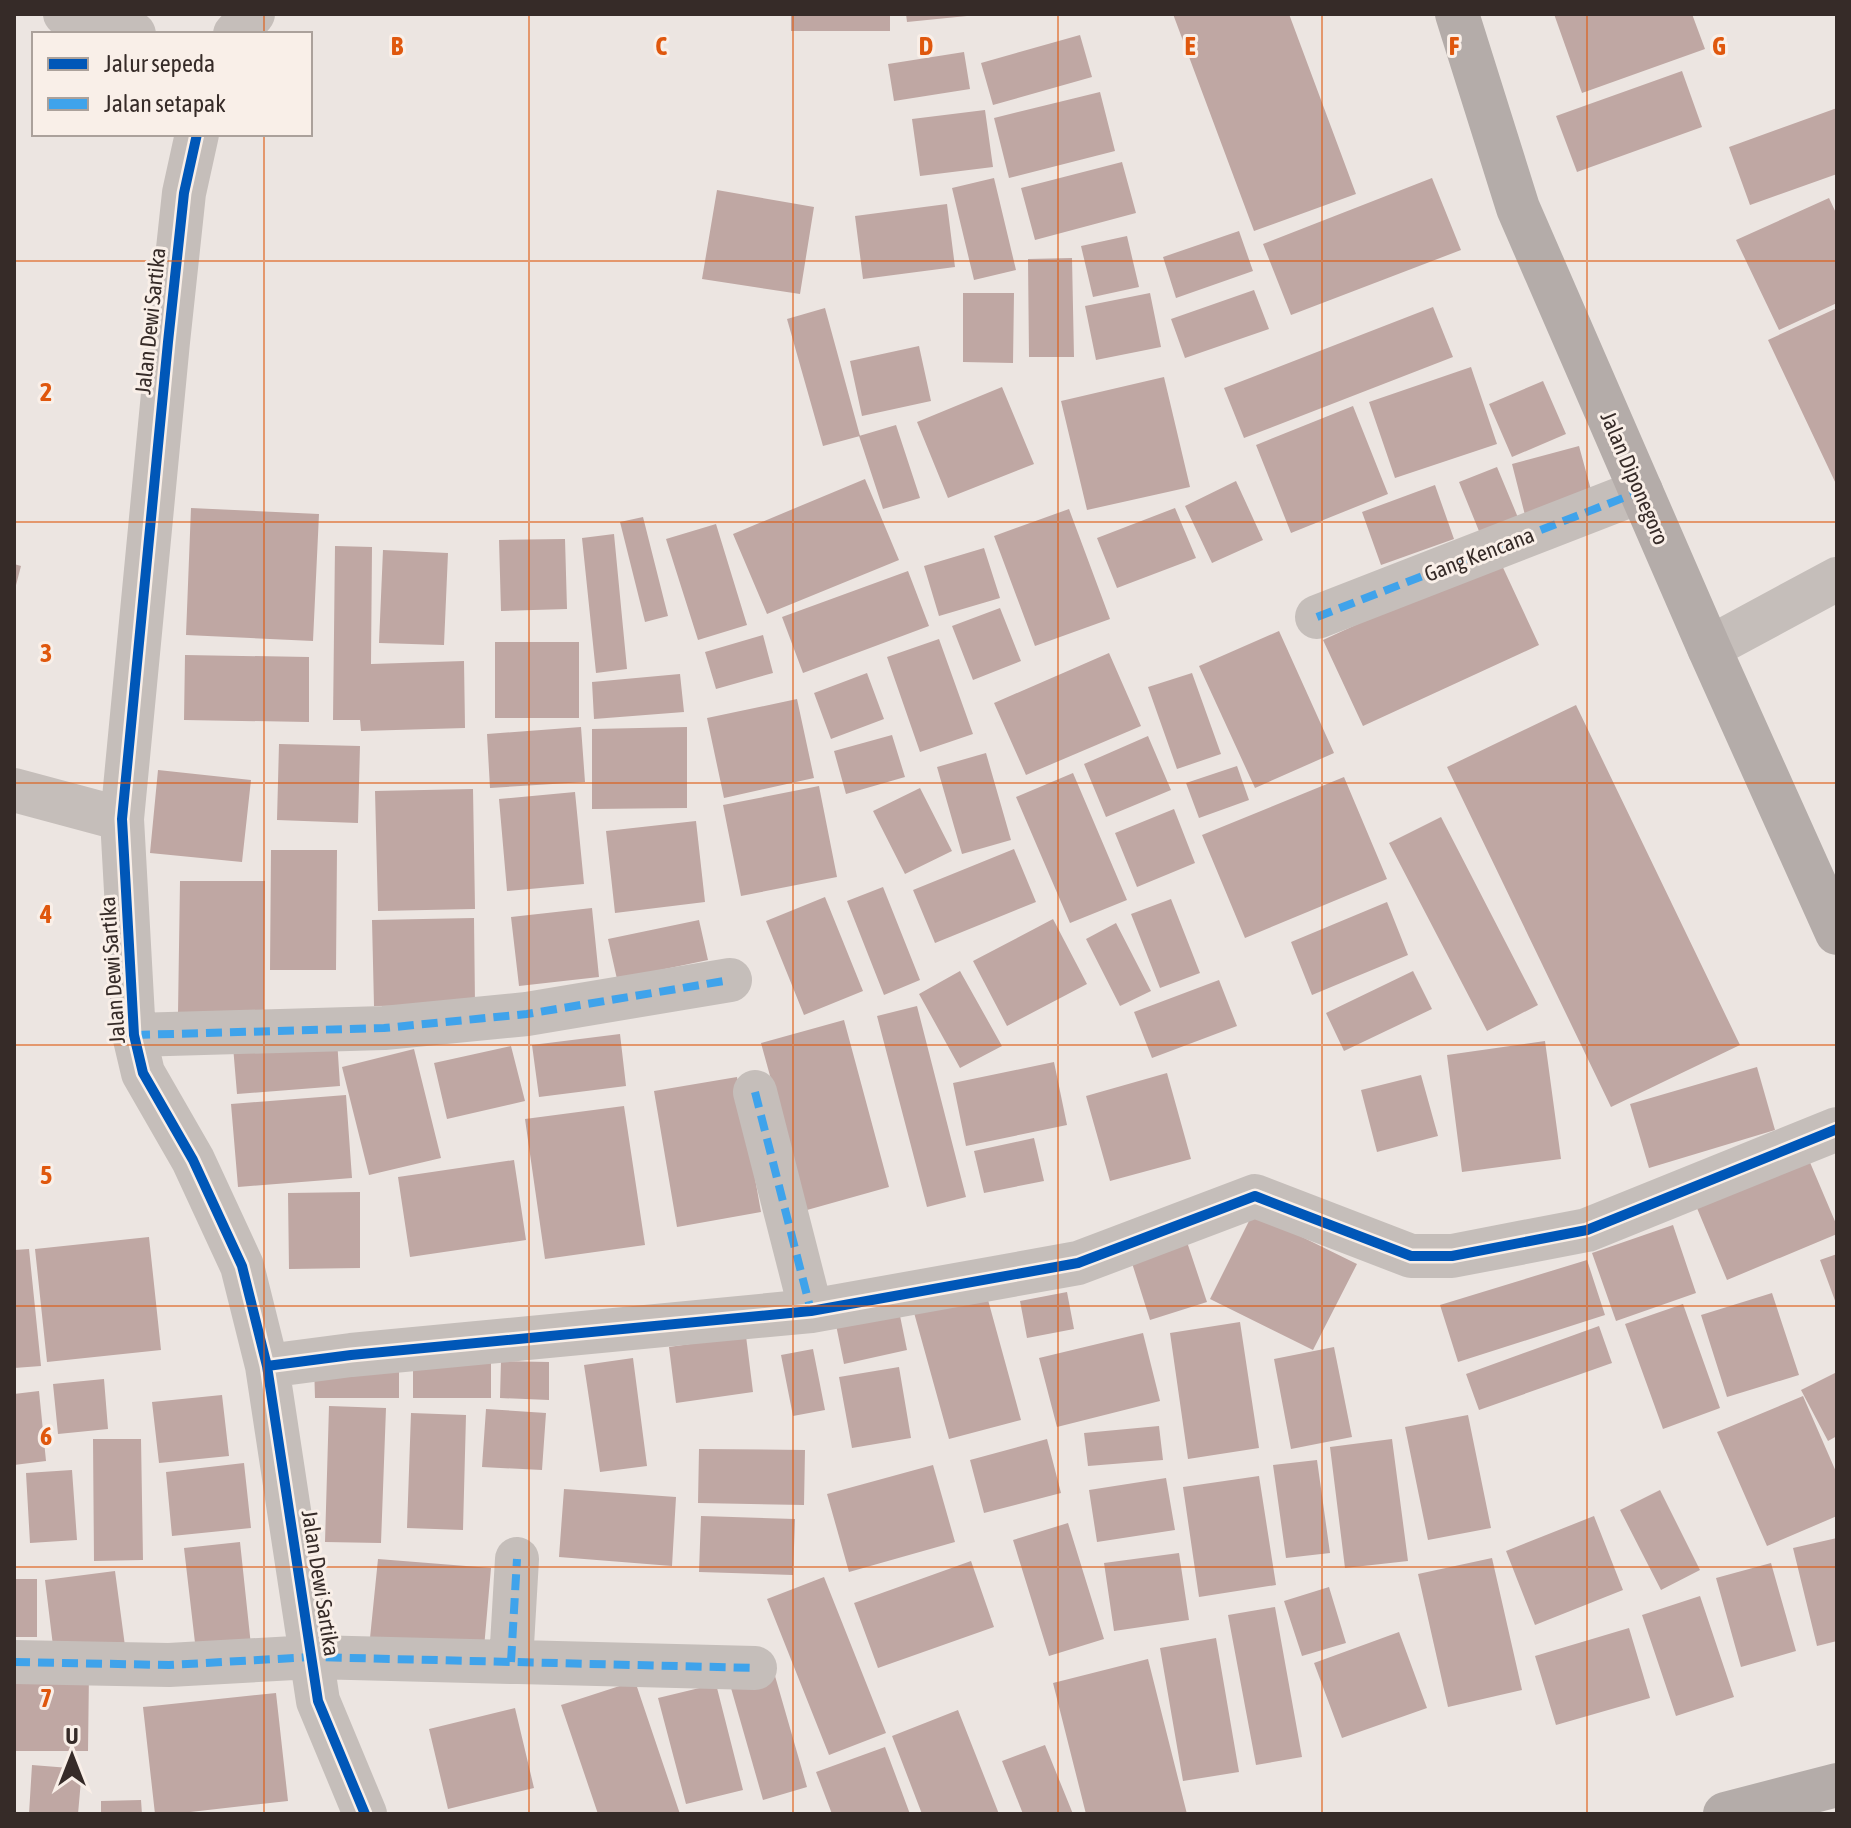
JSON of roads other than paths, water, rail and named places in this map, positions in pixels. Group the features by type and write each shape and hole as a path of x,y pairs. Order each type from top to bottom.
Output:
{"main road":[{"name":"Jalan Diponegoro","path":"1457,14 1518,208 1837,933"},
{"path":"1725,1814 1837,1785"}],"street":[{"path":"65,14 127,32"},
{"path":"237,32 253,14"},
{"name":"Jalan Dewi Sartika","path":"197,136 184,193 174,282 122,819 134,1035 143,1073 193,1160 242,1266 267,1366 318,1701 365,1814"},
{"name":"Gang Kencana","path":"1317,617 1641,491"},
{"path":"1709,648 1837,579"},
{"path":"14,790 122,819"},
{"path":"134,1035 384,1028 527,1014 730,980"},
{"path":"755,1092 811,1311"},
{"path":"267,1366 351,1355 811,1311 1078,1263 1255,1196 1411,1256 1452,1256 1587,1230 1837,1129"},
{"path":"511,1662 517,1559"},
{"path":"14,1662 169,1665 312,1657 755,1668"}]}
